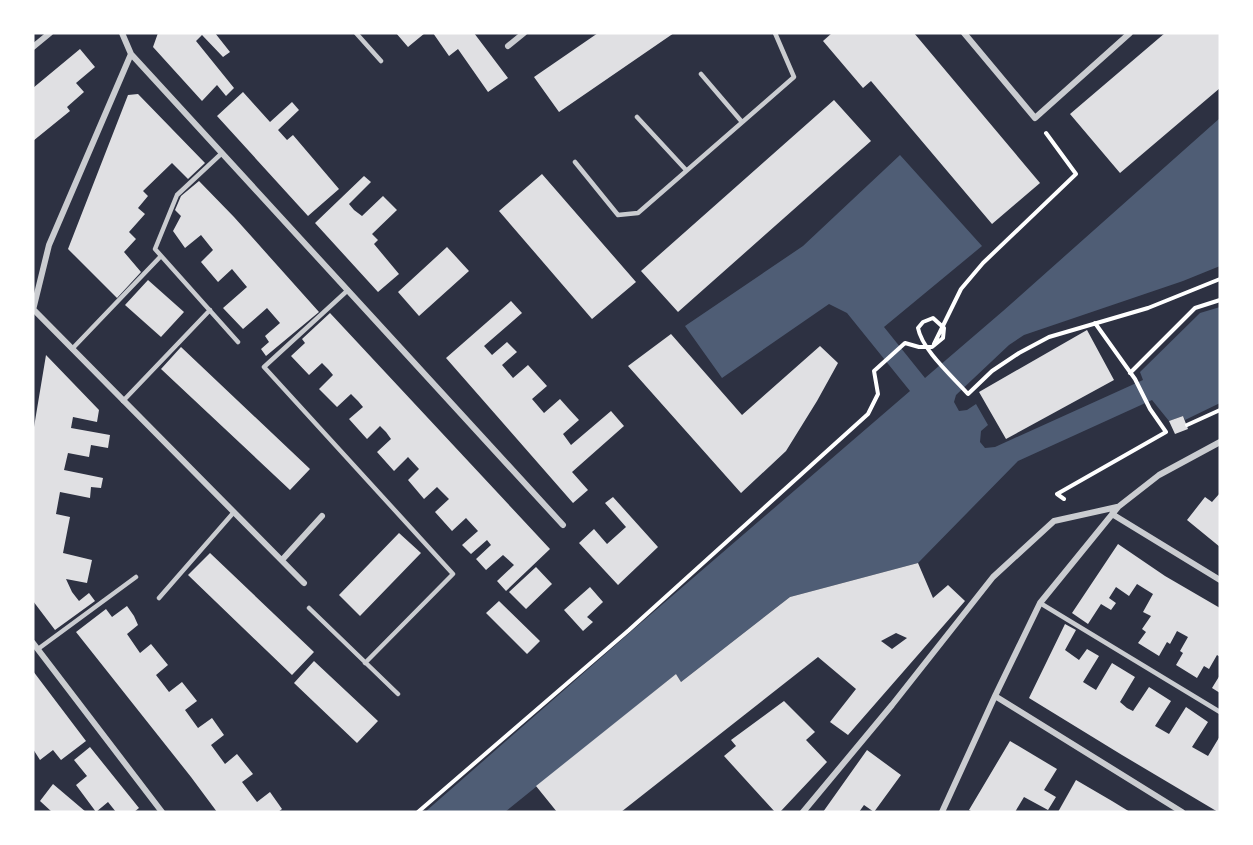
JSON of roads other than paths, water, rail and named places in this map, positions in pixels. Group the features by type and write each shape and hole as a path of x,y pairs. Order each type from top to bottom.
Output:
{"street":[{"path":"33,47 50,33"},
{"path":"122,33 131,54 563,525"},
{"path":"508,46 524,33"},
{"path":"964,33 1035,118 1130,33"},
{"path":"131,54 49,245 33,310 304,583"},
{"path":"942,812 1040,603 1118,507 1159,475 1220,442"},
{"path":"803,812 993,578 1054,521 1118,507"},
{"path":"1112,514 1220,580"},
{"path":"282,560 322,516"},
{"path":"33,643 162,812"},
{"path":"995,696 1182,812"}],"lane":[{"path":"356,33 381,61"},
{"path":"575,162 618,215 638,213 794,77 775,33"},
{"path":"701,74 742,122"},
{"path":"637,117 686,170"},
{"path":"222,153 177,195 155,249 238,342"},
{"path":"72,349 161,256"},
{"path":"348,290 264,367 453,574 365,663"},
{"path":"123,400 210,310"},
{"path":"159,598 234,512"},
{"path":"38,649 136,577"},
{"path":"1040,603 1220,712"},
{"path":"309,608 398,694"}],"water":[{"path":"1220,118 1220,266 1183,281 1024,335 1009,345 956,395 954,402 959,411 967,410 976,404 988,425 981,431 980,442 985,448 995,447 1143,380 1140,372 1200,313 1220,307 1220,403 1185,420 1183,416 1169,421 1152,400 1018,461 918,563 790,597 681,682 676,674 505,812 425,812 910,391 847,313 829,304 722,378 685,326 803,246 900,155 982,246 884,327 925,378"}]}
